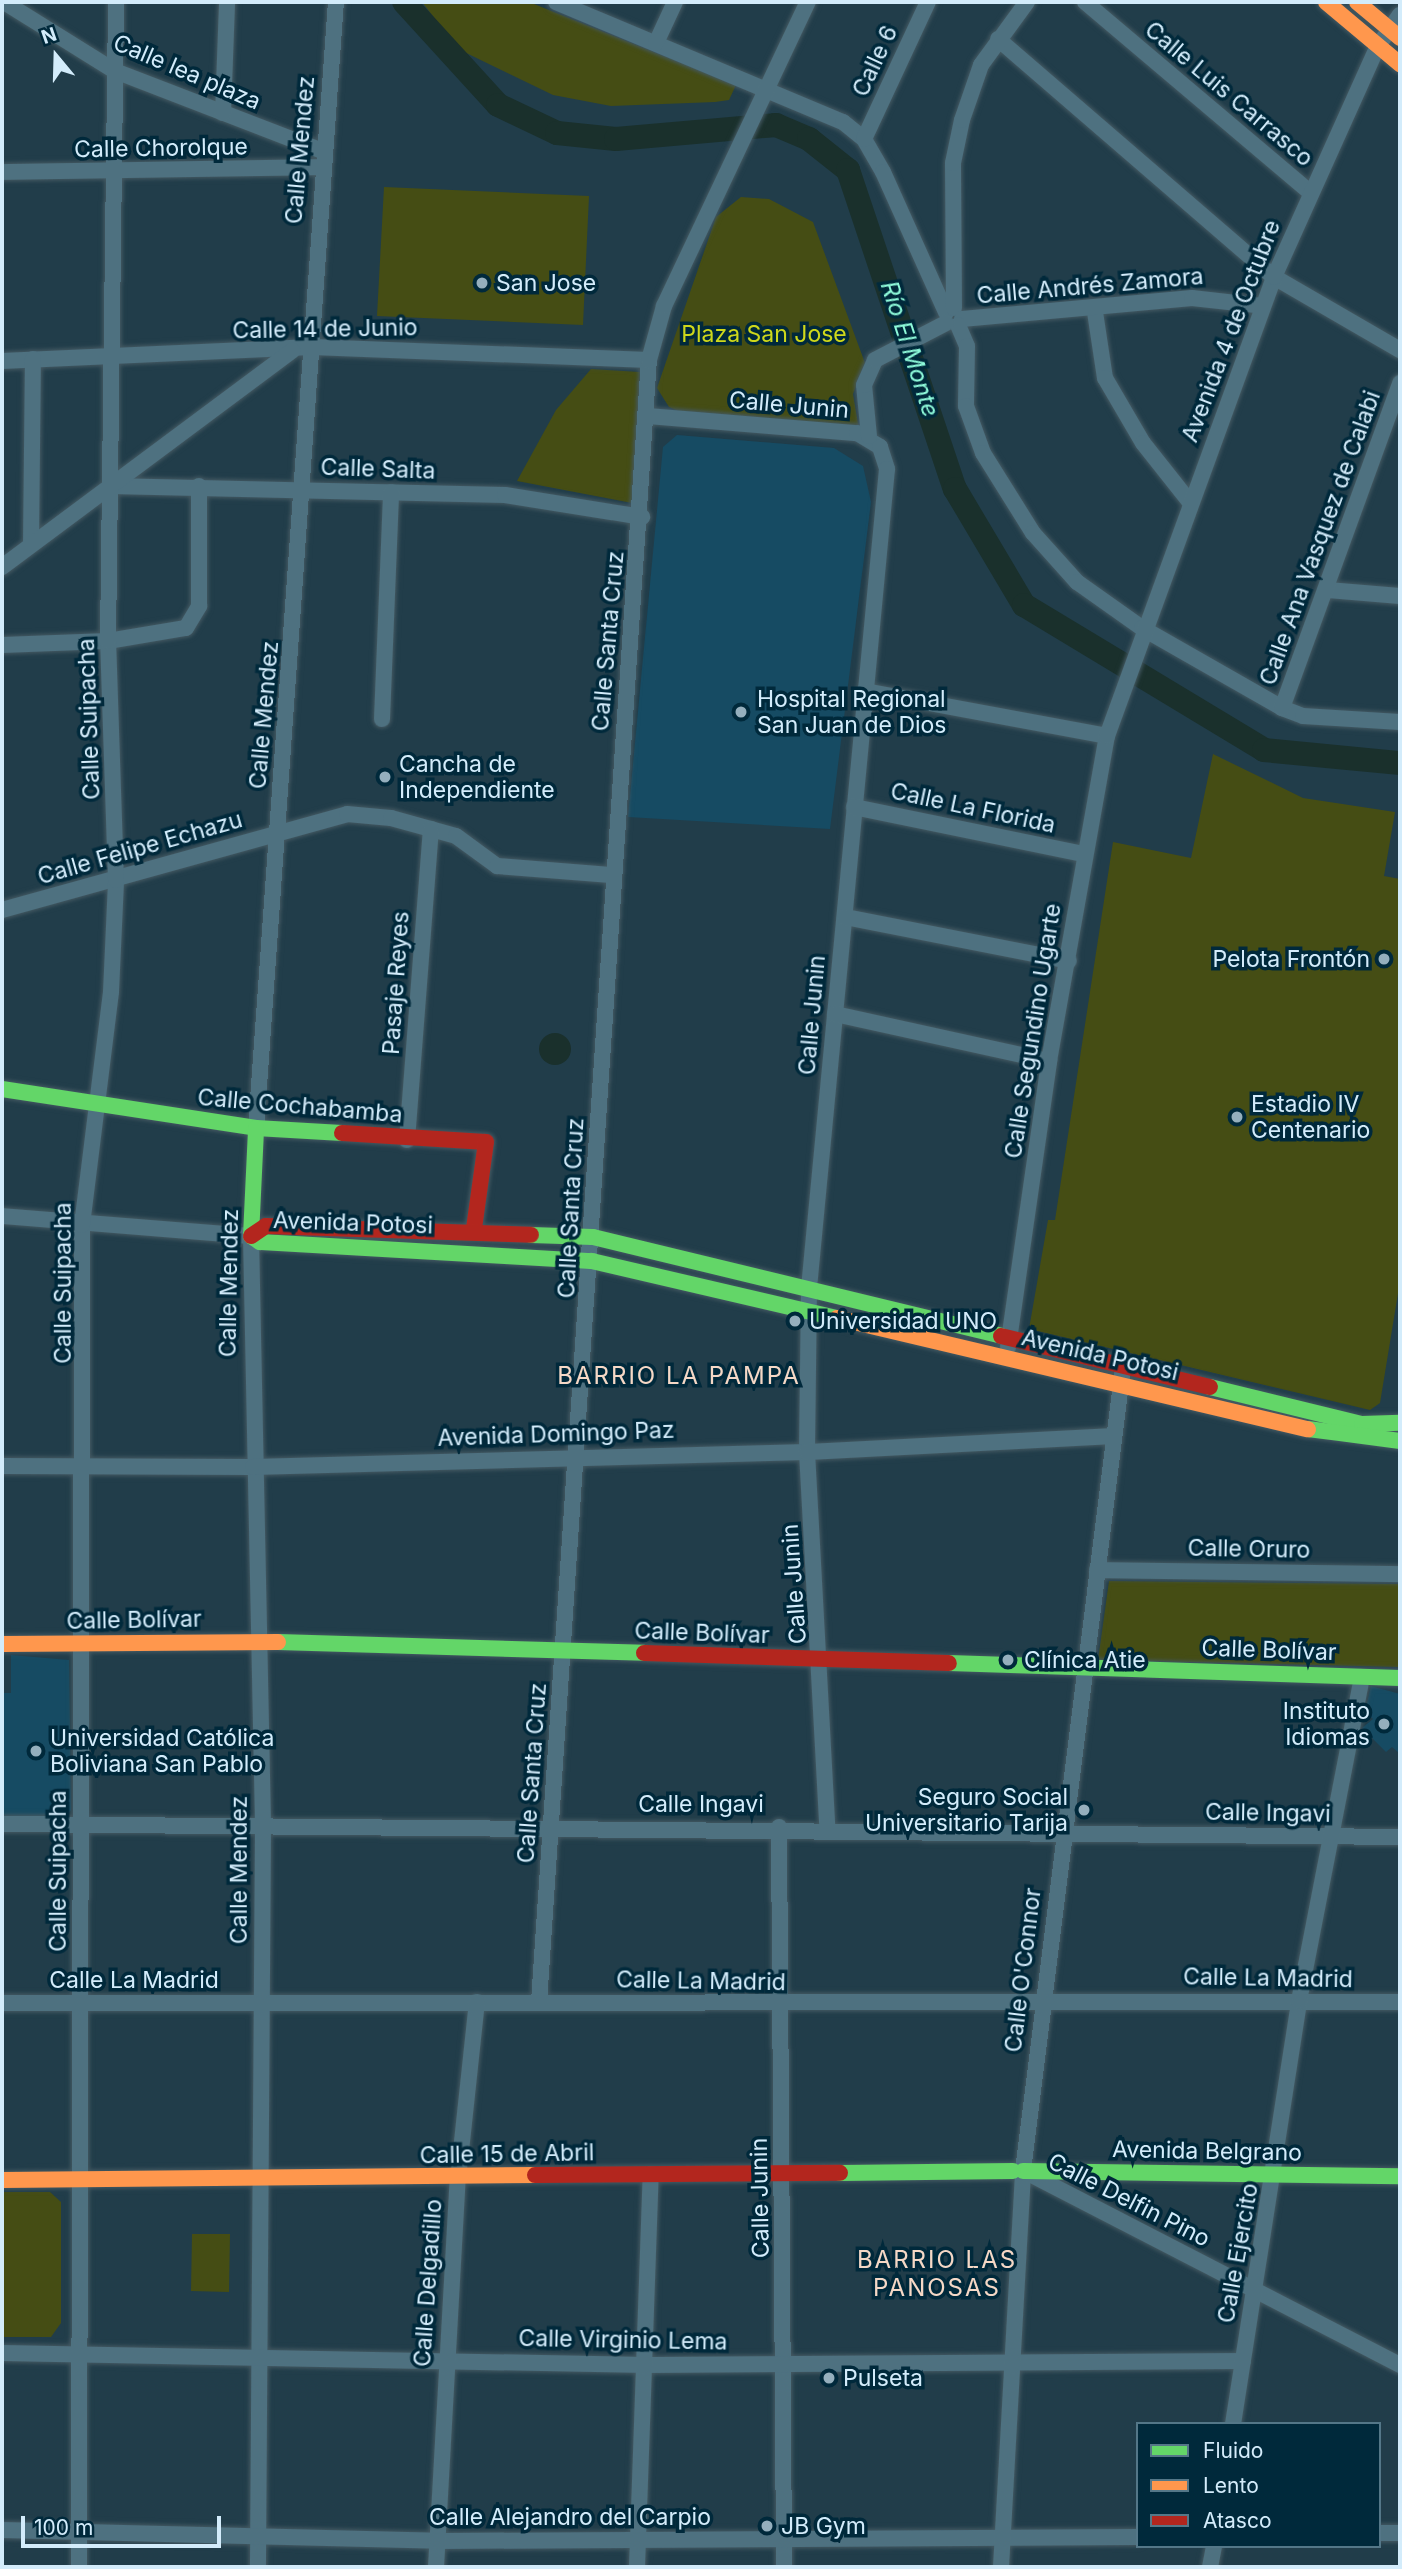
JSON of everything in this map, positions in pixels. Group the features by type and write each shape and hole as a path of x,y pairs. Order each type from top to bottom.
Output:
{"main road":[{"path":"1326,2 1400,64"},
{"path":"1357,2 1395,34"},
{"name":"Calle Cochabamba","path":"2,1089 95,1106 256,1128 407,1140 486,1142 474,1229"},
{"name":"Calle Mendez","path":"251,1236 256,1128"},
{"name":"Avenida Potosi","path":"1400,1423 1362,1424 593,1237 474,1229 266,1226 251,1236 260,1242 473,1251 592,1261 810,1308 1356,1440 1400,1441"},
{"name":"Calle Bolívar","path":"2,1644 260,1641 1400,1678"},
{"name":"Calle 15 de Abril","path":"2,2180 80,2182 458,2179 783,2169 1018,2171"},
{"name":"Avenida Belgrano","path":"1018,2171 1400,2176"}],"street":[{"name":"Calle lea plaza","path":"4,2 115,71 222,113 321,159"},
{"name":"Calle Suipacha","path":"79,2567 81,1643 86,1463 82,1225 111,992 116,880 108,641 111,173 116,2"},
{"path":"222,113 227,2"},
{"name":"Calle Mendez","path":"256,1128 276,832 305,489 321,159 336,2"},
{"path":"556,2 816,106 864,139 967,346 966,406 995,473 1053,558 1140,633 1282,708 1303,716 1400,722"},
{"path":"656,43 675,2"},
{"path":"649,360 664,306 757,104 769,88 808,2"},
{"name":"Calle 6","path":"864,139 928,2"},
{"path":"953,318 954,163 970,90 998,39 1027,2"},
{"name":"Calle Luis Carrasco","path":"1085,2 1311,193"},
{"name":"Avenida 4 de Octubre","path":"1114,715 1140,633 1274,277 1378,46 1395,34 1400,15"},
{"path":"998,39 1274,277 1400,350"},
{"name":"Calle Chorolque","path":"2,172 111,173 321,159"},
{"name":"Calle Andrés Zamora","path":"870,436 864,385 886,352 927,328 953,318 1095,312 1192,298 1263,306"},
{"path":"1095,312 1105,378 1136,432 1189,501"},
{"name":"Calle 14 de Junio","path":"2,361 292,351 312,347 649,360"},
{"path":"2,567 292,351"},
{"path":"31,544 33,359"},
{"name":"Calle Santa Cruz","path":"539,2002 592,1261 611,875 642,517 649,360"},
{"name":"Calle Ana Vasquez de Calabi","path":"1282,708 1328,590 1400,383"},
{"name":"Calle Junin","path":"648,416 870,436 887,469 809,1288 807,1452 822,1660 827,1827"},
{"name":"Calle Salta","path":"110,486 505,495 642,517"},
{"path":"2,645 108,641 168,634 196,618 199,486"},
{"path":"382,719 391,492"},
{"path":"1328,590 1400,596"},
{"path":"865,691 1107,736"},
{"name":"Calle Segundino Ugarte","path":"1006,1356 1049,1061 1069,961 1083,854 1107,736 1114,715"},
{"name":"Calle La Florida","path":"854,807 1083,854"},
{"name":"Calle Felipe Echazu","path":"2,910 347,814 431,829 472,842 497,866 611,875"},
{"name":"Pasaje Reyes","path":"407,1140 431,829"},
{"path":"845,917 1069,961"},
{"path":"835,1014 1049,1061"},
{"path":"2,1216 82,1225 251,1236"},
{"name":"Calle Cochabamba","path":"473,1251 474,1229"},
{"name":"Calle Mendez","path":"251,1236 253,1467 260,1641 263,1826 258,2567"},
{"name":"Calle O'Connor","path":"1001,2567 1013,2362 1018,2171 1097,1570 1111,1436 1124,1366"},
{"name":"Avenida Domingo Paz","path":"2,1466 86,1463 253,1467 579,1455 807,1452 1111,1436"},
{"name":"Calle Oruro","path":"1097,1570 1400,1574"},
{"name":"Calle Ejercito","path":"1233,2422 1275,2175 1299,2001 1328,1837 1362,1676"},
{"name":"Calle Ingavi","path":"2,1824 827,1827 1400,1837"},
{"name":"Calle Junin","path":"779,1827 778,2006 786,2363 784,2567"},
{"name":"Calle La Madrid","path":"2,2003 539,2002 778,2006 1041,1997 1400,2002"},
{"name":"Calle Delgadillo","path":"436,2567 445,2360 458,2179 477,2003"},
{"name":"Calle Delfin Pino","path":"1018,2171 1400,2365"},
{"path":"637,2567 641,2539 651,2174"},
{"name":"Calle Virginio Lema","path":"2,2353 647,2365 1243,2361"},
{"name":"Calle Alejandro del Carpio","path":"2,2530 438,2541 1136,2537"},
{"path":"1381,2533 1400,2533"},
{"path":"1210,2567 1214,2548"}],"shaded area":[{"name":"Hospital Regional San Juan de Dios","path":"677,435 834,448 863,466 871,502 830,829 628,817 663,447"},
{"path":"555,1033 566,1038 571,1049 566,1060 555,1065 544,1060 539,1049 544,1038"},
{"name":"Universidad Católica Boliviana San Pablo","path":"11,1655 69,1660 71,1810 65,1818 2,1818 2,1693 11,1693"},
{"name":"Instituto Idiomas","path":"1371,1686 1400,1694 1400,1754 1392,1747 1386,1752 1362,1728 1373,1719 1365,1711"}],"green space":[{"path":"422,2 529,2 736,85 729,100 715,102 611,106 553,95 458,49"},
{"name":"San Jose","path":"384,187 589,196 583,325 377,316"},
{"name":"Plaza San Jose","path":"741,197 769,199 813,222 865,363 853,394 859,429 683,413 669,407 657,388 716,217"},
{"path":"591,369 640,372 632,503 517,481 556,410"},
{"name":"Estadio IV Centenario","path":"1213,754 1303,798 1395,812 1384,876 1400,879 1400,1281 1380,1403 1370,1410 1029,1329 1048,1220 1055,1220 1113,842 1191,858"},
{"path":"1109,1581 1400,1584 1400,1667 1098,1660"},
{"path":"2,2192 50,2192 61,2202 61,2323 51,2337 2,2337"},
{"path":"192,2234 230,2234 229,2292 191,2291"}],"waterway":[{"name":"Río El Monte","path":"404,2 498,105 557,133 616,139 776,125 809,139 848,170 955,489 1024,605 1264,750 1400,763"}],"traffic: fast":[{"path":"2,1089 256,1128 342,1133"},
{"path":"251,1236 256,1128"},
{"path":"531,1235 593,1237 1001,1336"},
{"path":"251,1236 260,1242 592,1261 837,1318"},
{"path":"1210,1387 1362,1424 1400,1423"},
{"path":"1308,1429 1400,1441"},
{"path":"278,1642 644,1653"},
{"path":"949,1663 1400,1678"},
{"path":"840,2173 1013,2171"},
{"path":"1023,2171 1400,2176"}],"traffic: slow":[{"path":"1326,2 1400,64"},
{"path":"1357,2 1400,38"},
{"path":"837,1318 1308,1429"},
{"path":"2,1644 278,1642"},
{"path":"2,2180 535,2175"}],"traffic: jam":[{"path":"342,1133 486,1142 474,1229"},
{"path":"251,1236 266,1226 531,1235"},
{"path":"1001,1336 1210,1387"},
{"path":"644,1653 949,1663"},
{"path":"535,2175 840,2173"}],"place":[{"name":"San Jose","path":"482,283"},
{"name":"Hospital Regional San Juan de Dios","path":"741,712"},
{"name":"Cancha de Independiente","path":"385,777"},
{"name":"Pelota Frontón","path":"1384,959"},
{"name":"Estadio IV Centenario","path":"1237,1117"},
{"name":"Universidad UNO","path":"795,1321"},
{"name":"Clínica Atie","path":"1008,1660"},
{"name":"Instituto Idiomas","path":"1384,1724"},
{"name":"Universidad Católica Boliviana San Pablo","path":"36,1751"},
{"name":"Seguro Social Universitario Tarija","path":"1084,1810"},
{"name":"Pulseta","path":"829,2378"},
{"name":"JB Gym","path":"767,2526"}],"district":[{"name":"BARRIO LA PAMPA","path":"679,1376"},
{"name":"BARRIO LAS PANOSAS","path":"937,2274"}]}
